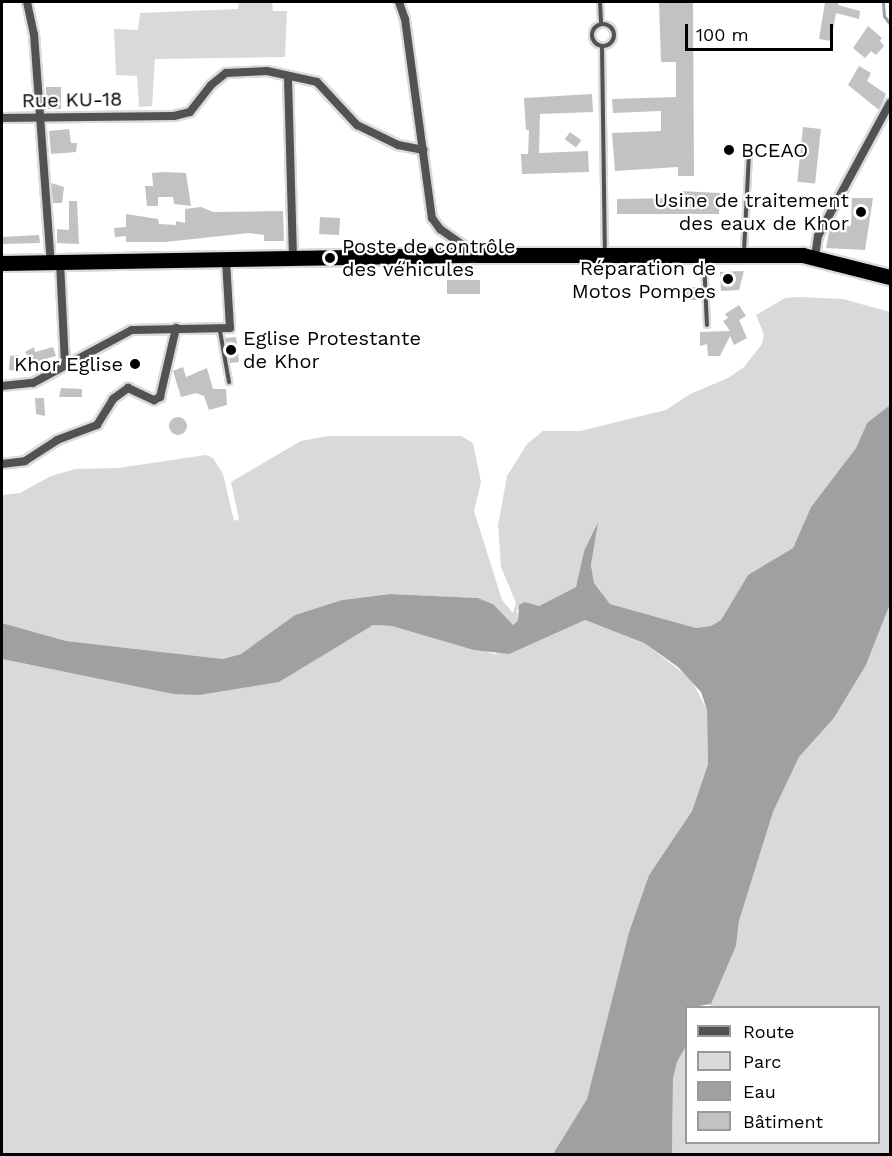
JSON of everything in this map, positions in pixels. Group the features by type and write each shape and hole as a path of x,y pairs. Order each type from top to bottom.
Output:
{"highway":[{"path":"2,263 292,260 478,255 704,254 815,257 891,277"}],"street":[{"path":"27,2 34,34 38,116 65,364"},
{"path":"399,2 405,19 432,218 440,229 478,255"},
{"name":"Rue KU-18","path":"2,118 144,114 174,116 190,112 211,85 226,73 267,71 288,78 317,82 357,125 398,145 424,150"},
{"path":"288,78 292,260"},
{"path":"815,257 818,236 891,103"},
{"path":"2,386 33,383 132,330 176,328 220,331 230,328 232,323 226,261"},
{"path":"2,464 25,461 57,440 98,425 113,399 128,388 154,400 159,397 176,328"}],"lane":[{"path":"600,2 601,24 592,35 602,45 605,255"},
{"path":"601,24 613,32 611,41 602,45"},
{"path":"744,255 749,154"},
{"path":"704,254 707,325"},
{"path":"220,331 229,381"}],"green space":[{"path":"239,2 272,2 273,11 287,11 285,57 155,59 152,106 139,107 137,76 116,75 114,29 138,30 140,13 238,9"},
{"path":"785,298 843,299 890,312 890,405 867,423 856,448 811,507 793,548 748,575 721,620 711,626 696,628 610,604 594,583 591,565 597,524 584,551 576,587 539,606 525,602 517,610 518,620 512,625 493,604 478,598 390,594 342,600 295,615 241,654 223,659 66,641 2,623 2,495 20,493 51,476 75,469 118,468 206,455 213,458 223,474 234,521 239,519 231,482 301,441 328,436 461,436 473,443 481,482 474,511 502,600 513,613 516,603 501,567 498,525 507,476 527,444 543,431 580,431 666,410 690,394 728,378 744,367 762,344 764,335 756,315"},
{"path":"890,604 890,1154 672,1154 673,1079 677,1062 685,1048 685,1144 880,1144 880,1006 709,1006 736,946 739,921 773,812 799,757 834,718 866,665"},
{"path":"585,620 644,643 691,679 707,710 708,764 692,811 649,875 629,932 587,1099 553,1154 2,1154 2,659 173,694 346,639 373,625 392,626 495,654"}],"water":[{"path":"890,405 890,604 866,665 834,718 799,757 773,812 739,921 736,946 711,1004 685,1006 685,1048 677,1062 673,1079 672,1154 553,1154 587,1099 629,932 649,875 692,811 708,764 707,710 701,692 678,667 644,643 585,620 509,654 474,650 392,626 373,625 279,682 199,695 173,694 2,659 2,623 66,641 223,659 241,654 295,615 342,600 390,594 478,598 493,604 513,625 518,620 519,605 525,602 539,606 576,587 584,551 598,522 591,565 594,583 610,604 696,628 711,626 721,620 748,575 793,548 811,507 856,448 867,423"}],"building":[{"path":"659,2 693,2 694,176 678,176 678,167 615,171 612,133 661,131 661,111 613,113 612,99 676,97 676,62 661,62"},
{"path":"825,2 838,2 838,5 860,11 859,19 836,13 831,41 819,39"},
{"path":"868,26 882,38 880,41 884,46 876,55 871,51 865,58 853,48"},
{"path":"859,66 871,73 867,81 886,94 879,110 848,85"},
{"path":"46,87 61,87 61,109 46,109"},
{"path":"592,94 593,112 540,114 539,153 588,151 589,172 522,174 521,154 528,154 529,130 526,130 524,98"},
{"path":"803,127 821,129 815,184 797,182"},
{"path":"69,129 71,143 77,143 76,152 51,154 49,131"},
{"path":"570,132 581,140 576,148 565,139"},
{"path":"152,173 186,173 191,206 174,204 173,197 158,197 158,206 147,206 145,186 153,186"},
{"path":"51,183 64,187 62,203 53,203"},
{"path":"680,191 720,193 719,214 617,214 617,199 680,198"},
{"name":"Usine de traitement des eaux de Khor","path":"852,198 873,198 865,250 826,248 830,227 851,226"},
{"path":"69,201 77,201 79,244 57,243 57,229 69,230"},
{"path":"201,207 213,212 283,211 284,241 264,241 264,235 249,233 165,242 126,242 126,236 115,237 114,228 126,227 126,214 158,219 159,224 176,225 176,221 185,223 185,209"},
{"path":"320,217 340,218 339,235 319,234"},
{"path":"39,235 40,243 2,244 2,237"},
{"path":"744,271 739,290 721,291 720,272"},
{"path":"447,280 480,280 480,294 447,294"},
{"path":"682,287 698,287 698,300 682,300"},
{"path":"739,305 746,316 739,320 747,338 734,345 730,336 720,356 708,356 707,344 700,346 700,332 730,331 723,321 728,318 725,314"},
{"name":"Eglise Protestante de Khor","path":"236,337 239,362 230,363 225,338"},
{"path":"34,347 35,352 53,347 56,356 32,363 25,352"},
{"path":"18,355 20,371 9,370 10,356"},
{"path":"183,367 186,377 207,368 213,389 226,389 227,405 209,410 204,396 196,393 181,397 173,371"},
{"path":"61,388 82,389 82,397 59,397"},
{"path":"35,398 44,398 45,416 36,414"},
{"path":"178,417 184,420 187,426 184,432 178,435 172,432 169,426 172,420"}],"waterway":[{"path":"883,2 884,16 890,24"}],"place":[{"name":"BCEAO","path":"729,150"},
{"name":"Usine de traitement des eaux de Khor","path":"861,212"},
{"name":"Poste de contrôle des véhicules","path":"330,258"},
{"name":"Réparation de Motos Pompes","path":"728,279"},
{"name":"Eglise Protestante de Khor","path":"231,350"},
{"name":"Khor Eglise","path":"135,364"}]}
